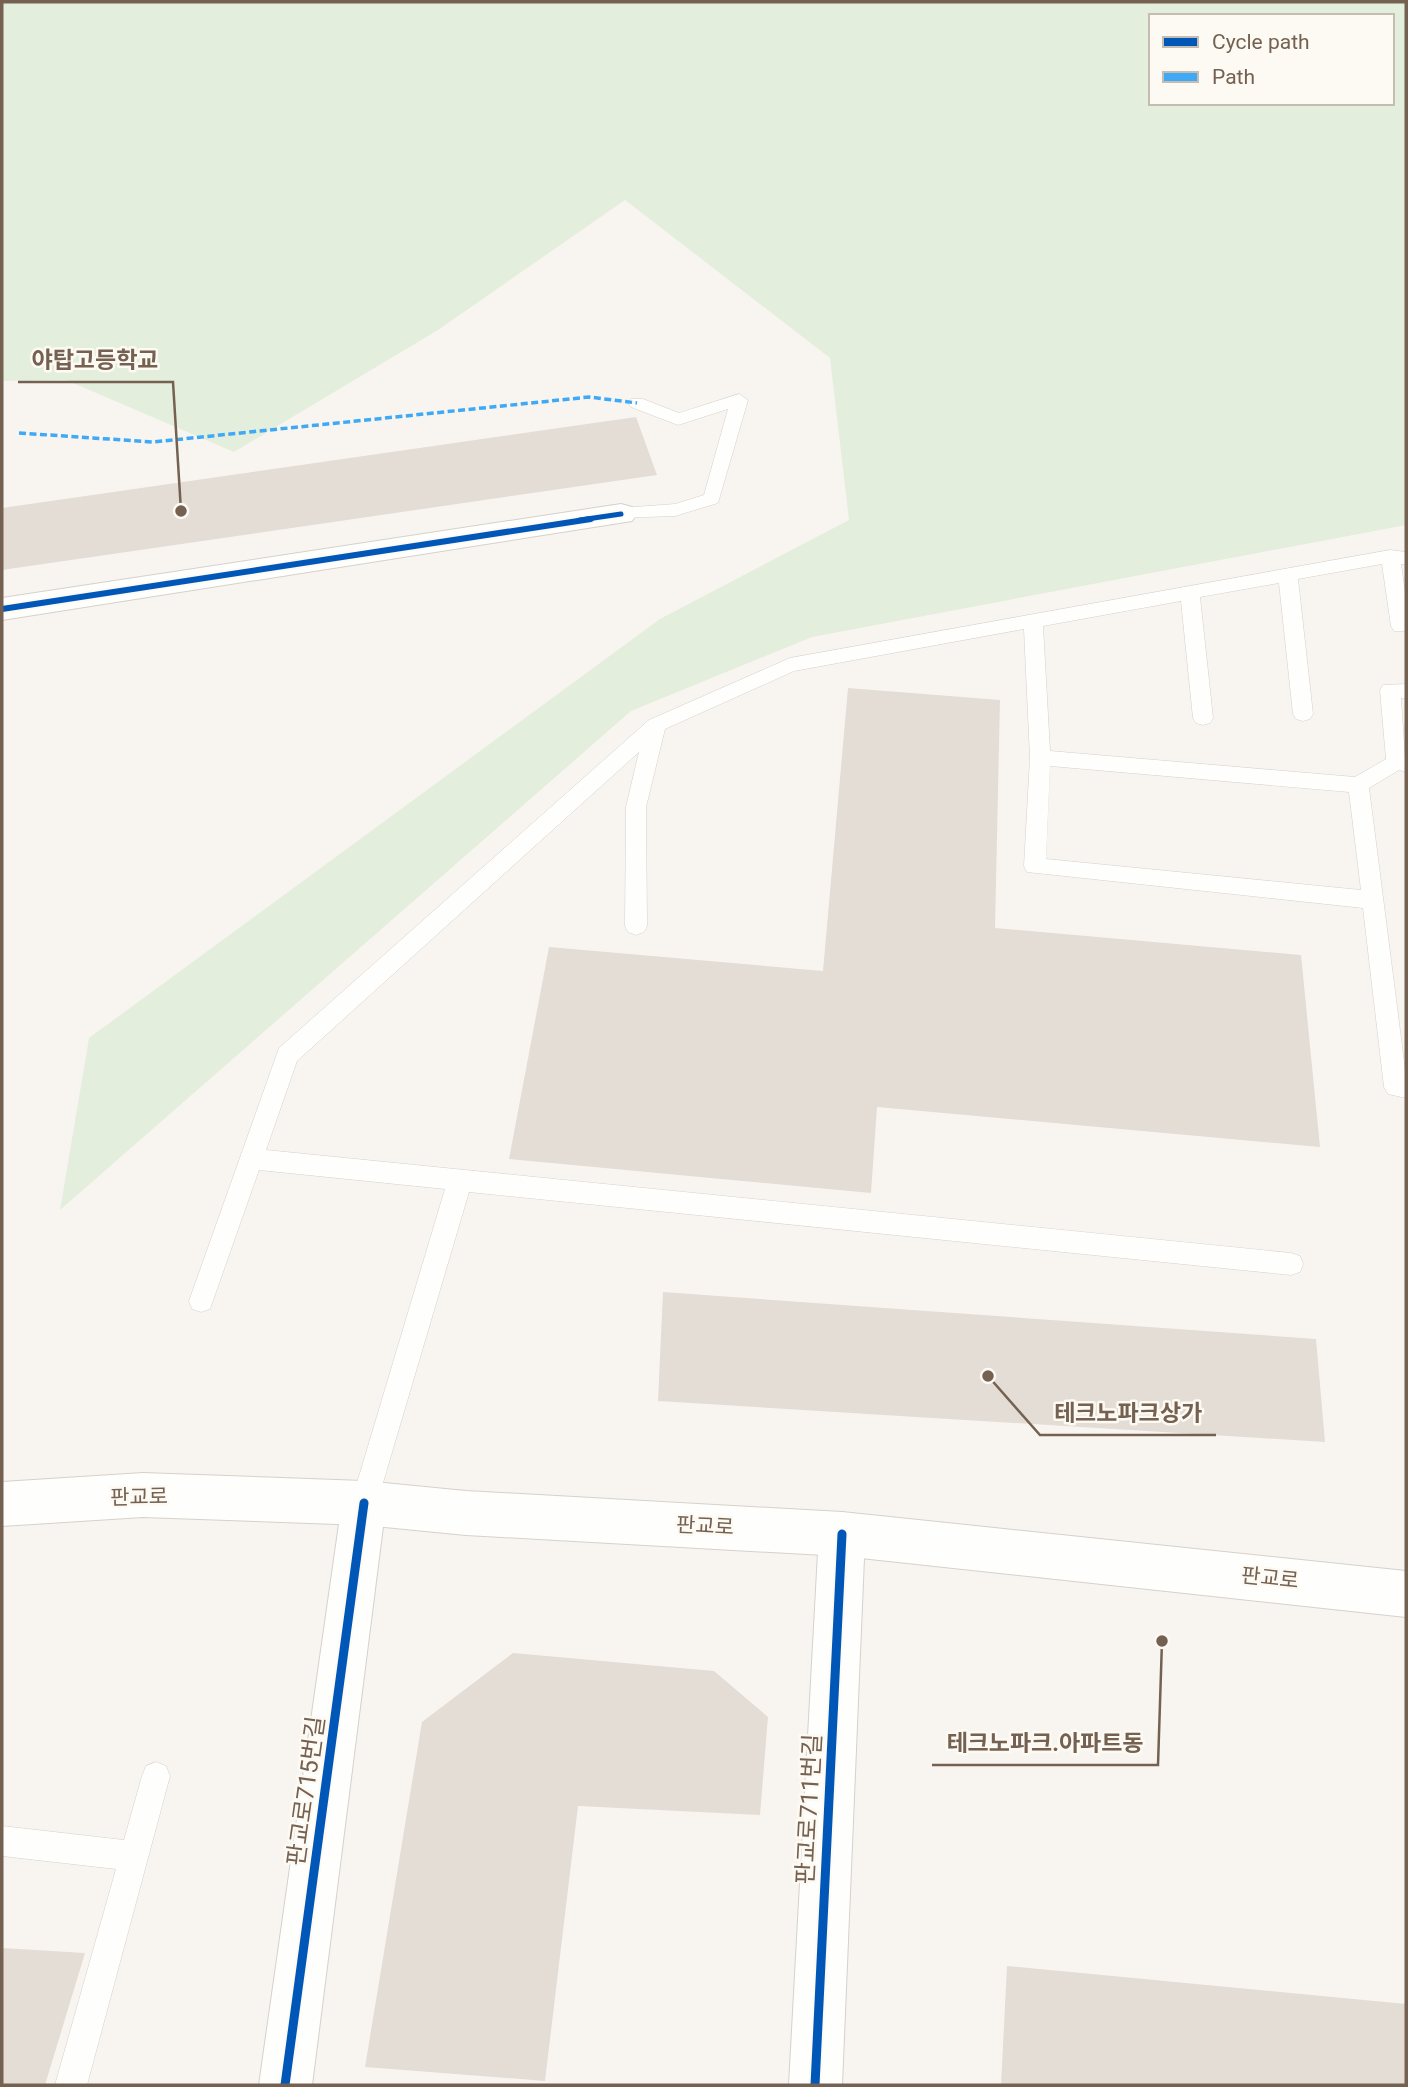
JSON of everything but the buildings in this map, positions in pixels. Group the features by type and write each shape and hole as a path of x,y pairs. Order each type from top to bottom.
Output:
{"street":[{"path":"2,609 621,514"},
{"name":"판교로","path":"2,1504 143,1495 364,1503 466,1513 842,1534 1406,1594"},
{"name":"판교로715번길","path":"285,2085 364,1503"},
{"name":"판교로711번길","path":"815,2085 842,1534"}],"lane":[{"path":"621,514 675,510 712,499 739,400 678,419 637,403"},
{"path":"201,1301 287,1055 656,725 790,665 1398,557 1401,626"},
{"path":"1288,575 1303,714"},
{"path":"1190,592 1203,718"},
{"path":"1033,621 1040,758 1035,866 1372,900"},
{"path":"1040,758 1358,785 1401,763 1390,690 1406,691"},
{"path":"636,926 636,807 656,725"},
{"path":"1358,785 1396,1087 1406,1088"},
{"path":"250,1159 1291,1264"},
{"path":"364,1503 460,1180"},
{"path":"71,2085 156,1776"},
{"path":"2,1841 133,1856"}],"green space":[{"path":"2,2 1406,2 1406,525 812,637 631,711 60,1210 89,1038 660,619 849,520 830,358 625,200 438,330 234,452 66,380 2,381"}],"marked path":[{"path":"19,433 153,442 589,397 637,403"}],"cycle path":[{"path":"2,609 621,514"},
{"path":"285,2085 364,1503"},
{"path":"815,2085 842,1534"}],"place":[{"name":"야탑고등학교","path":"181,511"},
{"name":"테크노파크상가","path":"988,1376"},
{"name":"테크노파크.아파트동","path":"1162,1641"}]}
